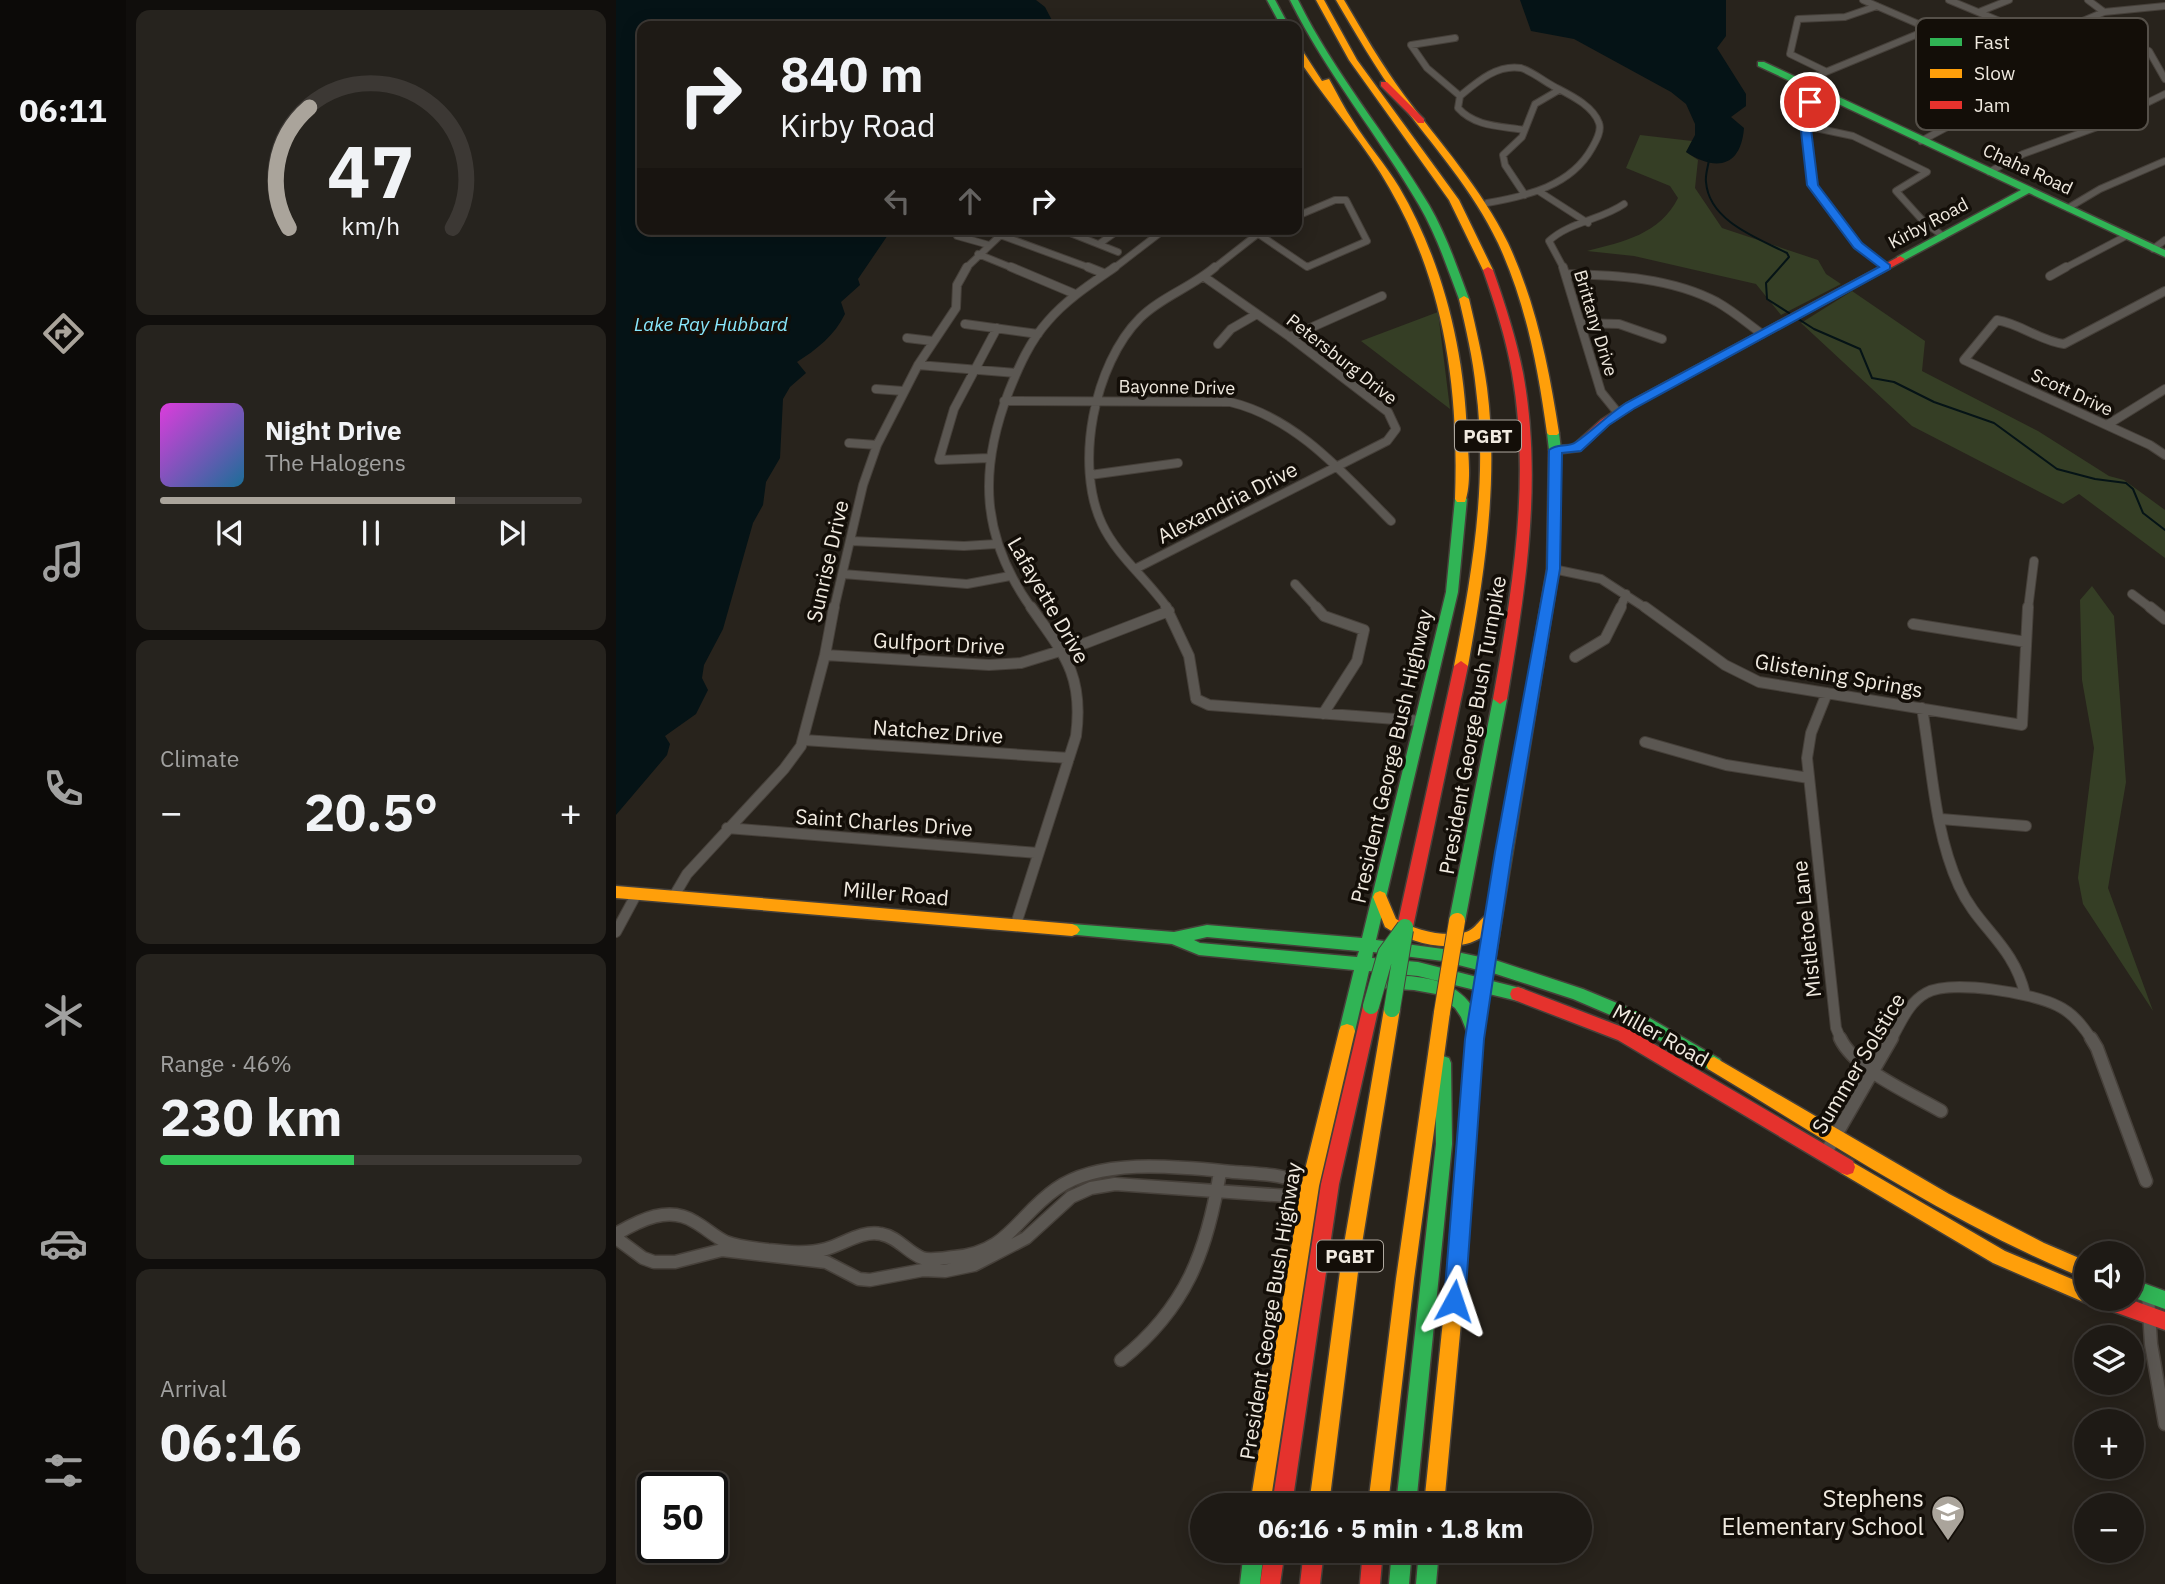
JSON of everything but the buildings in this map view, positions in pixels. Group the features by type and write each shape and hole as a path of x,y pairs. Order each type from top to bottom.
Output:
{"main road":[{"path":"1271,0 1282,21"},
{"path":"1282,0 1291,21"},
{"name":"President George Bush Turnpike","path":"1293,0 1326,63 1399,163 1435,224 1467,307 1484,388 1488,472 1481,566 1407,920 1357,1205 1339,1327 1320,1493"},
{"name":"President George Bush Turnpike","path":"1320,0 1353,59 1434,168 1471,230 1503,314 1520,388 1527,473 1521,576 1442,1012 1406,1266 1379,1493"},
{"path":"1332,0 1343,25 1373,71 1421,121"},
{"path":"1340,0 1383,72 1463,177 1514,268 1544,372 1555,450 1561,569 1493,916 1475,1039 1435,1493"},
{"path":"1302,42 1353,130"},
{"name":"President George Bush Highway","path":"1262,1493 1310,1186 1452,592 1463,505 1458,390 1447,324 1428,258 1396,190 1302,57"},
{"name":"Chaha Road","path":"1761,64 2126,236 2161,248"},
{"name":"Kirby Road","path":"1555,450 1576,448 1618,413 2028,190"},
{"name":"Miller Road","path":"616,892 1173,938 1199,948 1363,962 1418,969 1483,983 1572,1013 1624,1035 1999,1257 2074,1289"},
{"path":"1380,896 1390,923 1400,930 1445,939 1464,938 1477,933 1493,916"},
{"path":"1284,1493 1330,1184 1386,953 1407,920"},
{"name":"Miller Road","path":"1173,938 1207,931 1368,945 1443,955 1486,965 1577,994 1635,1018 1972,1216 2035,1249 2074,1265"},
{"path":"1352,1008 1365,991 1377,984 1392,982 1437,988 1461,998 1471,1014 1475,1039"},
{"path":"1407,1493 1444,1144 1442,1012"},
{"path":"2144,1293 2165,1300"},
{"path":"2132,1311 2165,1321"},
{"path":"1250,1584 1252,1563"},
{"path":"1270,1584 1273,1563"},
{"path":"1310,1584 1312,1563"},
{"path":"1370,1584 1372,1563"},
{"path":"1399,1584 1401,1563"},
{"path":"1426,1584 1428,1563"}],"street":[{"path":"1863,0 1916,23"},
{"path":"1950,0 1993,18"},
{"path":"1979,12 2010,0"},
{"path":"2088,0 2104,12"},
{"path":"2088,18 2104,12 2165,5"},
{"path":"1825,71 1790,54 1800,18 1845,17 1877,6"},
{"path":"1799,83 1916,35"},
{"path":"1455,38 1411,46 1427,68 1460,96"},
{"path":"2148,50 2165,79"},
{"path":"1488,203 1540,192 1560,181 1587,159 1600,128 1594,117 1559,90 1525,70 1514,67 1482,79 1460,96 1458,108 1462,114 1474,121 1524,130"},
{"path":"1525,195 1505,165 1503,155 1522,137 1535,104 1559,90"},
{"path":"1820,94 1804,109 1812,185 1861,249 1886,267"},
{"path":"2148,102 2165,94"},
{"path":"1806,126 1834,130 1851,136 1927,172 1896,191 1924,222 1943,236"},
{"path":"1921,141 1942,130"},
{"path":"1989,172 2023,154 2089,130"},
{"path":"2067,208 2100,189 2165,161"},
{"path":"1540,192 1588,223"},
{"path":"1266,235 1307,267 1368,239 1349,201 1344,199 1302,214"},
{"name":"Brittany Drive","path":"1618,413 1601,392 1566,274 1549,241 1551,237 1616,211 1624,205"},
{"path":"958,235 989,245"},
{"path":"1000,235 1103,273"},
{"name":"Sunrise Drive","path":"674,896 687,874 783,769 804,740 863,485 877,444 903,391 932,341 956,307 961,272 1000,235"},
{"path":"1076,235 1118,252"},
{"path":"1099,244 1112,235"},
{"name":"Lafayette Drive","path":"1016,924 1069,758 1080,719 1080,705 1076,680 1062,651 1010,576 996,544 987,501 989,458 996,423 1016,373 1038,334 1075,294 1159,235"},
{"path":"1254,235 1243,241 1203,276 1162,300 1129,330 1108,363 1091,437 1090,475 1094,504 1101,521 1169,611 1191,661 1196,699 1200,702 1209,705 1422,721"},
{"path":"2050,276 2126,236"},
{"path":"978,254 1075,294"},
{"path":"1566,274 1627,278 1697,294 1715,301 1762,334"},
{"name":"Petersburg Drive","path":"1203,276 1290,337 1388,412 1395,423 1393,436 1336,467"},
{"name":"Scott Drive","path":"2165,291 2064,344 2053,343 1997,320 1964,360 2107,425 2165,455"},
{"path":"1290,337 1382,296"},
{"path":"1218,344 1231,329 1257,314"},
{"path":"1580,323 1619,324 1662,339"},
{"path":"965,324 1038,334"},
{"path":"989,458 939,460 954,409 997,328"},
{"path":"907,338 932,341"},
{"path":"918,365 1016,373"},
{"path":"876,389 903,391"},
{"path":"2107,425 2165,389"},
{"name":"Bayonne Drive","path":"1004,401 1242,403 1267,413 1336,467 1391,521"},
{"path":"849,443 877,444"},
{"path":"1090,475 1178,463"},
{"name":"Alexandria Drive","path":"1135,569 1336,467"},
{"path":"851,541 964,546 996,544"},
{"path":"1913,624 2026,642 2034,561"},
{"name":"Glistening Springs","path":"1561,569 1612,581 1626,594 1745,677 1759,682 2022,725 2026,642"},
{"path":"843,574 967,584 1010,576"},
{"path":"1295,583 1324,616 1364,630 1357,661 1323,713"},
{"path":"1575,657 1593,649 1613,631 1626,594"},
{"path":"2132,594 2165,619"},
{"name":"Gulfport Drive","path":"825,655 1005,665 1042,658 1169,611"},
{"name":"Mistletoe Lane","path":"1827,693 1808,744 1809,778 1836,1028 1845,1048 1858,1062 1941,1111"},
{"path":"1922,708 1949,861 1961,890 1975,912 2016,961 2022,974 2025,995"},
{"name":"Natchez Drive","path":"804,740 1069,758"},
{"path":"1645,742 1696,758 1772,775 1809,778"},
{"path":"1941,819 2025,826"},
{"name":"Saint Charles Drive","path":"727,828 1038,853"},
{"path":"616,932 637,893"},
{"name":"Summer Solstice","path":"1825,1154 1911,1006 1931,991 1947,988 2025,995 2057,1004 2088,1032 2097,1048 2146,1181"},
{"path":"1310,1186 1288,1196 1115,1184 1091,1188 1071,1197 1026,1238 999,1248 985,1251 925,1259 886,1234 877,1232 866,1233 819,1251 778,1253 722,1250 675,1262 654,1262 643,1258 616,1236 652,1216 690,1216 727,1244 778,1253 826,1262 859,1279 870,1280 923,1270 945,1271 974,1265 999,1248 1045,1195 1068,1181 1090,1173 1138,1166 1292,1177 1310,1186"},
{"path":"1121,1360 1143,1344 1169,1316 1207,1244 1220,1172"},
{"path":"2148,1295 2152,1362 2165,1422"}],"green space":[{"path":"1640,135 1692,141 1686,152 1698,160 1695,188 1722,228 1818,260 1826,274 1841,284 1781,315 1756,284 1634,256 1587,251 1639,235 1661,220 1678,198 1670,186 1626,168"},
{"path":"1852,291 1925,341 1922,371 2038,431 2109,476 2124,480 2165,510 2165,558 2079,494 2063,504 1912,426 1801,323"},
{"path":"1438,312 1450,409 1361,341"},
{"path":"2092,586 2114,616 2126,782 2108,888 2153,1011 2083,904 2078,878 2094,748 2082,680 2080,600"}],"water":[{"name":"Lake Ray Hubbard","path":"616,0 1036,0 1045,7 1052,21 637,21 637,235 888,235 858,279 860,285 841,302 845,314 836,329 818,347 797,362 806,373 790,387 783,399 780,458 766,482 763,505 753,523 723,629 704,665 702,678 708,690 696,714 665,736 670,744 667,755 616,815"},
{"path":"1520,0 1726,0 1726,36 1717,48 1746,94 1746,106 1731,117 1744,128 1738,151 1725,162 1717,163 1707,162 1686,152 1695,135 1695,124 1686,104 1671,92 1574,39 1531,31"}],"waterway":[{"path":"1709,160 1706,174 1709,196 1725,218 1736,227 1787,253 1789,257 1766,283 1767,299 1814,329 1860,349 1872,378 1894,382 1934,402 1994,423 2057,469 2095,479 2126,483 2133,489 2143,513 2165,530"}],"traffic: fast":[{"path":"1271,0 1282,21"},
{"path":"1294,0 1323,54 1424,205 1441,239 1464,299"},
{"path":"1761,64 2165,254"},
{"path":"1900,259 2028,190"},
{"path":"1468,1113 1474,1039 1553,569 1553,433"},
{"path":"1347,1031 1452,592 1461,499"},
{"path":"1457,921 1500,699"},
{"path":"1371,1006 1386,953 1405,927"},
{"path":"1072,930 1173,938 1199,949 1418,969 1518,994"},
{"path":"1392,1009 1405,930"},
{"path":"1174,938 1207,931 1368,945 1443,955 1504,969 1577,994 1635,1018 1714,1064"},
{"path":"1386,983 1414,983 1440,989 1461,1003 1473,1027"},
{"path":"1407,1493 1444,1144 1443,1063"},
{"path":"2144,1292 2165,1300"},
{"path":"1250,1584 1252,1563"},
{"path":"1399,1584 1401,1563"},
{"path":"1426,1584 1428,1563"}],"traffic: slow":[{"path":"1320,0 1353,60 1454,200 1488,270"},
{"path":"1340,0 1378,64 1472,191 1502,241 1514,268 1533,329 1553,433"},
{"path":"1302,57 1395,189 1429,262 1451,339 1457,378 1461,418 1461,499"},
{"path":"1326,81 1353,130"},
{"path":"1461,666 1477,574 1485,482 1482,391 1464,299"},
{"path":"616,892 1072,930"},
{"path":"1380,897 1390,923 1406,932 1426,937 1447,940 1470,937 1492,918"},
{"path":"1442,1012 1457,921"},
{"path":"1321,1493 1351,1256 1392,1009"},
{"path":"1379,1493 1405,1279 1442,1012"},
{"path":"1262,1493 1310,1186 1347,1031"},
{"path":"1714,1064 1943,1200 2037,1249 2074,1265"},
{"path":"1435,1493 1454,1301 1468,1113"},
{"path":"1847,1167 1999,1257 2074,1289"}],"traffic: jam":[{"path":"1384,84 1421,121"},
{"path":"1555,450 1576,448 1605,422 1631,405 1900,259"},
{"path":"1488,270 1506,322 1518,375 1524,429 1523,537 1500,699"},
{"path":"1405,927 1461,666"},
{"path":"1518,994 1624,1035 1847,1167"},
{"path":"1284,1493 1330,1184 1371,1006"},
{"path":"2136,1311 2165,1321"},
{"path":"1270,1584 1273,1563"},
{"path":"1310,1584 1312,1563"},
{"path":"1370,1584 1372,1563"}],"place":[{"name":"Stephens Elementary School","path":"1948,1542"}],"route":[{"path":"1454,1301 1475,1039 1553,569 1555,450 1576,448 1605,422 1631,405 1886,267 1858,245 1812,185 1804,113 1810,102"}]}
